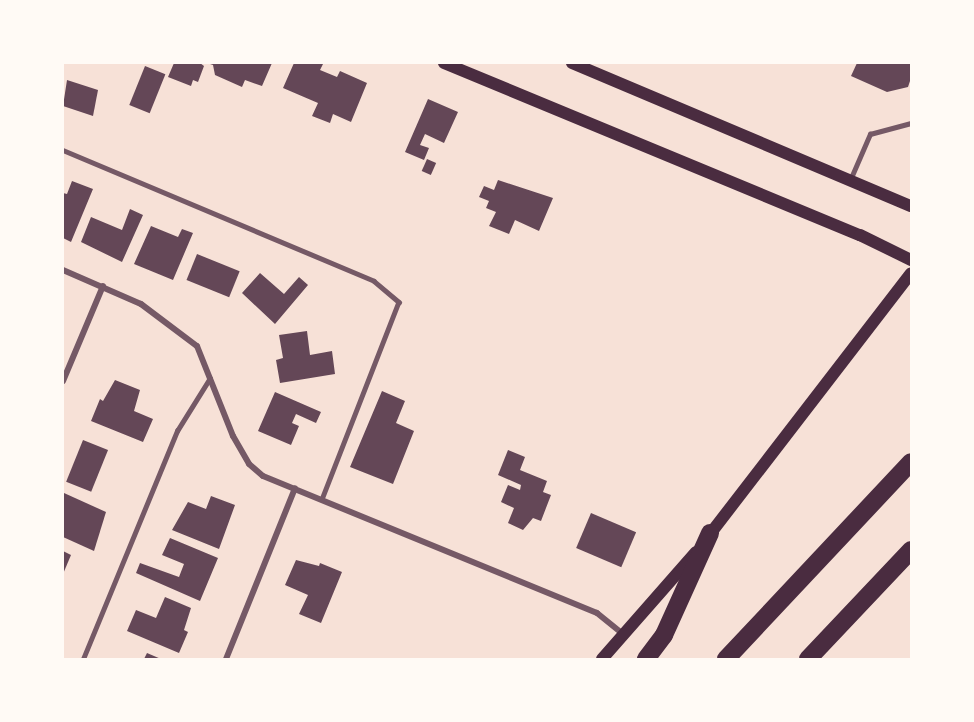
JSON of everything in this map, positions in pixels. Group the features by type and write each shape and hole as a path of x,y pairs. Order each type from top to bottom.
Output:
{"highway":[{"path":"726,659 911,462"},
{"path":"646,659 664,635 710,534"},
{"path":"808,659 911,550"}],"main road":[{"path":"444,63 860,235 911,260"},
{"path":"572,63 911,206"},
{"path":"602,659 710,534 911,273"}],"street":[{"path":"63,270 141,304 197,346 249,464 263,476 597,613 625,635"},
{"path":"63,381 103,286"},
{"path":"226,659 295,488"}],"lane":[{"path":"851,180 870,134 911,123"},
{"path":"63,150 374,281 399,302 322,500"},
{"path":"83,659 177,431 210,378"}],"building":[{"path":"174,63 200,63 204,66 198,82 193,80 191,86 168,77"},
{"path":"207,63 272,63 262,86 245,80 242,87 215,75 213,65"},
{"path":"294,63 320,63 323,64 320,70 337,77 340,71 367,83 351,122 333,114 330,123 312,116 318,103 283,88"},
{"path":"857,63 911,63 911,78 908,87 887,92 851,76"},
{"path":"145,66 165,74 150,113 129,105"},
{"path":"67,80 98,90 93,116 63,106"},
{"path":"428,99 458,112 444,143 425,134 420,145 429,148 424,160 405,152"},
{"path":"427,159 436,163 431,175 422,171"},
{"path":"498,180 553,198 539,231 515,220 509,234 489,226 496,212 486,208 489,201 479,197 484,186 494,190"},
{"path":"72,181 93,189 71,242 63,238 63,193 67,194"},
{"path":"130,209 143,215 122,262 81,242 91,217 122,230"},
{"path":"151,226 178,237 182,229 193,233 173,280 134,264"},
{"path":"197,254 240,271 229,297 187,280"},
{"path":"260,273 284,294 299,277 308,285 275,324 242,293"},
{"path":"307,331 310,355 332,351 335,374 280,383 276,360 283,358 279,335"},
{"path":"115,380 140,390 134,411 153,419 143,442 91,421 100,399 103,401"},
{"path":"382,391 405,401 396,423 414,431 393,484 350,467"},
{"path":"275,392 321,412 316,423 296,414 292,423 299,426 291,445 258,431"},
{"path":"83,440 108,450 91,492 66,482"},
{"path":"508,450 525,457 520,470 547,481 543,492 551,495 541,521 533,518 523,530 508,523 514,508 501,502 508,485 520,490 521,485 498,475"},
{"path":"64,493 106,512 94,551 63,537"},
{"path":"211,496 235,505 219,549 172,530 188,502 206,509"},
{"path":"591,513 636,532 621,567 576,548"},
{"path":"170,538 218,558 200,601 136,573 140,563 179,577 184,564 162,555"},
{"path":"63,551 71,555 63,574"},
{"path":"296,560 319,566 320,563 342,572 321,623 299,614 308,595 285,585"},
{"path":"165,597 191,608 184,630 188,632 179,653 127,631 136,610 156,618"},
{"path":"147,653 161,659 144,659"}]}
